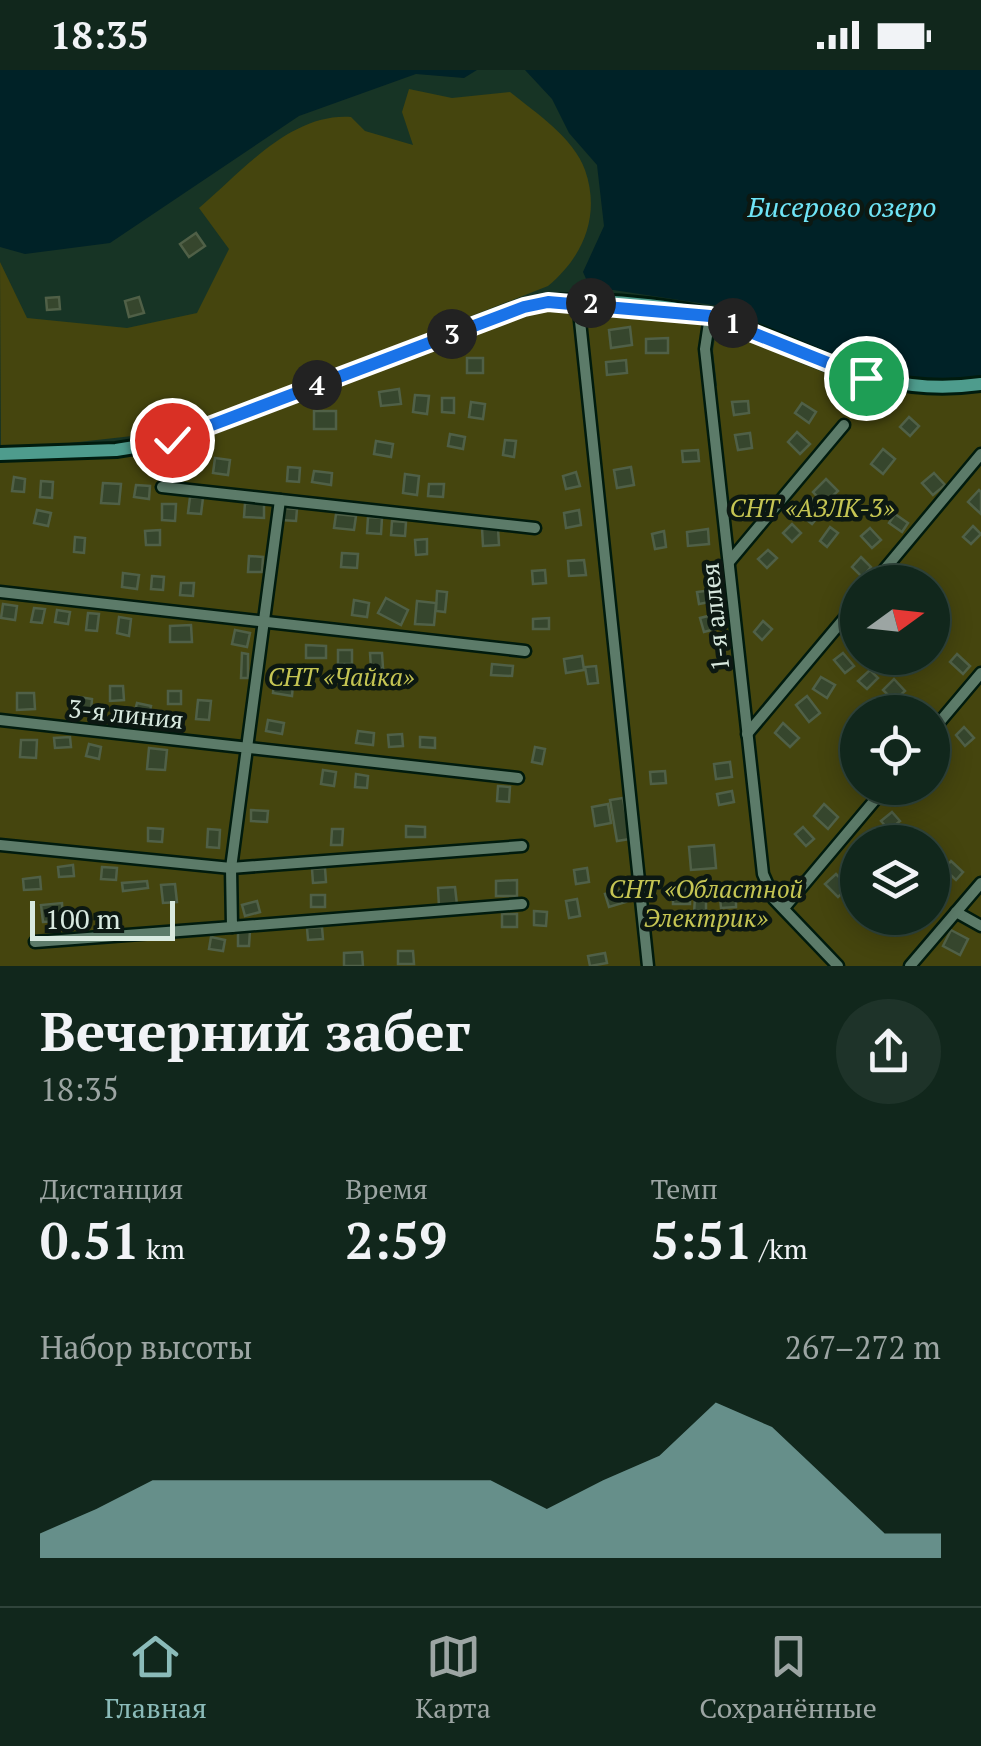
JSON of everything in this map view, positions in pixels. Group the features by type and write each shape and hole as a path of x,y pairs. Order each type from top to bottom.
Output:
{"main road":[{"path":"0,454 116,450 172,440 524,307 578,302 710,316 866,378 926,388 981,384"}],"street":[{"path":"578,302 648,966"},
{"name":"1-я аллея","path":"710,316 705,349 763,874 768,890 838,966"},
{"path":"729,562 844,425"},
{"path":"888,565 981,454"},
{"path":"162,488 535,528"},
{"path":"232,927 231,868 280,500"},
{"path":"0,592 526,651"},
{"path":"748,734 840,624"},
{"path":"950,710 981,674"},
{"name":"3-я линия","path":"0,720 518,778"},
{"path":"784,908 871,805"},
{"path":"0,846 231,868 522,846"},
{"path":"910,966 981,883"},
{"path":"35,942 522,904"},
{"path":"956,912 981,926"}],"green space":[{"path":"409,89 452,98 510,92 553,126 580,158 589,187 590,219 571,262 548,286 177,431 43,446 1,446 0,262 27,318 127,328 197,313 229,249 199,208 269,147 308,124 351,117 365,131 413,145 402,112"},
{"name":"СНТ «Чайка»","path":"562,309 708,323 709,384 717,386 713,351 716,330 737,333 796,361 854,382 916,393 981,391 981,966 0,966 0,460 117,457 173,447 526,314"}],"water":[{"path":"0,70 477,70 464,78 416,74 299,116 110,243 25,254 0,247"},
{"name":"Бисерово озеро","path":"525,70 981,70 981,377 928,380 880,374 719,306 600,288 587,281 583,272 604,226 597,165 569,133 552,99"}],"building":[{"path":"196,233 205,246 189,257 180,244"},
{"path":"59,297 60,309 47,310 46,298"},
{"path":"139,297 144,313 129,317 125,301"},
{"path":"630,327 632,345 611,348 609,330"},
{"path":"668,338 668,353 646,353 646,339"},
{"path":"467,358 483,358 483,373 467,373"},
{"path":"626,360 627,373 607,375 606,362"},
{"path":"399,389 401,404 381,406 379,392"},
{"path":"415,395 429,396 427,414 413,412"},
{"path":"442,398 454,398 454,413 442,412"},
{"path":"748,401 749,413 734,415 732,402"},
{"path":"471,402 485,404 483,419 469,417"},
{"path":"802,403 816,412 809,423 795,413"},
{"path":"314,411 336,411 336,429 314,429"},
{"path":"909,417 919,426 910,436 900,427"},
{"path":"797,432 810,444 800,454 788,442"},
{"path":"750,433 752,448 738,450 735,435"},
{"path":"450,434 465,437 463,449 448,446"},
{"path":"505,440 516,441 514,457 503,455"},
{"path":"376,441 393,444 391,457 374,454"},
{"path":"883,449 895,459 883,474 871,464"},
{"path":"698,450 699,461 683,462 682,451"},
{"path":"184,456 188,470 172,474 168,460"},
{"path":"215,458 230,460 228,475 213,473"},
{"path":"288,467 300,468 299,482 287,481"},
{"path":"631,467 634,485 617,488 614,470"},
{"path":"314,471 332,473 331,485 312,482"},
{"path":"576,472 580,486 566,489 563,476"},
{"path":"934,473 945,485 933,495 922,483"},
{"path":"405,474 419,476 417,495 403,493"},
{"path":"14,477 25,479 24,492 12,491"},
{"path":"826,479 838,491 824,504 813,492"},
{"path":"41,481 53,482 52,498 40,497"},
{"path":"103,483 121,484 119,504 101,503"},
{"path":"429,484 444,484 443,497 428,496"},
{"path":"136,485 150,486 149,499 134,497"},
{"path":"981,492 981,514 968,502"},
{"path":"190,497 203,498 201,514 188,513"},
{"path":"810,497 825,509 812,524 797,512"},
{"path":"245,503 264,504 264,518 244,517"},
{"path":"162,504 176,504 175,521 162,520"},
{"path":"282,508 297,509 296,521 281,520"},
{"path":"37,510 51,513 48,526 34,523"},
{"path":"579,510 581,525 566,528 564,513"},
{"path":"336,514 356,516 354,530 334,528"},
{"path":"895,514 908,523 902,532 889,523"},
{"path":"368,517 382,518 381,534 367,533"},
{"path":"392,521 406,522 405,536 391,535"},
{"path":"792,524 801,533 792,542 783,533"},
{"path":"973,526 981,534 971,544 963,537"},
{"path":"830,527 838,533 827,547 820,541"},
{"path":"482,528 498,528 499,545 483,546"},
{"path":"870,528 881,540 872,548 861,536"},
{"path":"708,529 709,544 688,546 687,532"},
{"path":"160,530 160,545 146,545 145,531"},
{"path":"664,531 666,547 655,549 652,534"},
{"path":"75,537 85,538 84,553 74,552"},
{"path":"427,539 427,554 416,555 415,540"},
{"path":"768,550 777,558 767,568 758,559"},
{"path":"342,553 358,554 357,568 341,567"},
{"path":"249,556 263,557 262,572 248,572"},
{"path":"584,560 586,575 569,576 568,561"},
{"path":"545,570 546,583 533,584 532,571"},
{"path":"123,573 139,575 137,589 122,587"},
{"path":"152,576 164,577 163,590 151,589"},
{"path":"181,583 194,583 193,596 180,595"},
{"path":"713,590 715,601 699,604 697,592"},
{"path":"437,591 447,592 445,612 436,611"},
{"path":"386,598 408,610 401,625 378,613"},
{"path":"354,600 369,603 367,617 352,615"},
{"path":"417,601 436,603 434,625 415,624"},
{"path":"3,604 17,606 15,620 1,618"},
{"path":"34,608 45,609 42,623 31,622"},
{"path":"57,610 70,612 68,624 55,622"},
{"path":"88,613 99,614 97,631 86,630"},
{"path":"712,615 715,629 704,632 700,618"},
{"path":"119,617 131,619 129,636 117,633"},
{"path":"549,618 549,629 533,629 533,619"},
{"path":"763,621 772,629 762,640 754,632"},
{"path":"191,625 192,642 170,642 170,626"},
{"path":"235,630 250,633 247,647 232,644"},
{"path":"306,645 326,646 326,658 306,658"},
{"path":"338,650 352,650 352,664 338,664"},
{"path":"242,653 248,654 248,678 241,678"},
{"path":"370,653 382,653 383,668 371,668"},
{"path":"957,654 970,666 963,674 950,662"},
{"path":"582,656 584,670 566,673 564,659"},
{"path":"492,664 513,666 512,676 491,675"},
{"path":"596,666 598,683 588,684 585,667"},
{"path":"865,675 878,678 867,689 858,681"},
{"path":"821,677 835,685 827,698 813,689"},
{"path":"894,679 905,691 888,695 883,690"},
{"path":"274,682 293,685 292,696 273,693"},
{"path":"110,686 123,686 124,700 110,701"},
{"path":"168,691 181,691 181,704 168,704"},
{"path":"17,693 34,693 35,709 17,710"},
{"path":"807,696 820,713 809,722 796,705"},
{"path":"79,697 92,699 91,711 78,710"},
{"path":"198,700 211,701 209,720 196,719"},
{"path":"137,703 151,706 148,721 133,718"},
{"path":"268,720 284,723 282,734 266,731"},
{"path":"783,723 799,738 790,747 775,733"},
{"path":"964,727 974,738 965,746 956,735"},
{"path":"358,731 374,733 373,745 356,743"},
{"path":"402,734 403,746 389,747 388,735"},
{"path":"70,737 71,747 55,748 54,738"},
{"path":"420,737 435,738 435,748 420,747"},
{"path":"21,740 37,740 36,758 20,757"},
{"path":"89,744 101,747 99,759 86,756"},
{"path":"535,747 545,749 542,764 532,762"},
{"path":"149,748 167,750 165,770 147,769"},
{"path":"730,762 732,777 716,779 714,764"},
{"path":"323,770 336,772 334,786 321,784"},
{"path":"665,771 666,783 651,784 650,772"},
{"path":"356,774 368,776 367,788 355,787"},
{"path":"498,786 510,787 509,802 497,801"},
{"path":"732,791 734,802 719,805 717,794"},
{"path":"623,798 630,839 617,841 610,800"},
{"path":"608,804 611,823 595,826 592,807"},
{"path":"824,804 838,817 828,829 814,816"},
{"path":"251,810 268,811 267,822 251,821"},
{"path":"892,812 900,821 885,825 881,821"},
{"path":"406,826 425,827 425,837 406,837"},
{"path":"803,827 814,839 806,846 795,834"},
{"path":"148,828 163,829 162,842 148,841"},
{"path":"208,829 220,830 219,848 207,847"},
{"path":"332,829 343,829 342,845 331,845"},
{"path":"714,845 716,868 691,870 689,847"},
{"path":"950,862 963,872 956,880 950,874"},
{"path":"73,865 74,876 59,877 58,867"},
{"path":"102,867 117,868 116,880 101,879"},
{"path":"325,868 326,882 313,883 312,869"},
{"path":"587,868 589,882 576,884 574,870"},
{"path":"836,874 840,878 840,895 838,897 825,884"},
{"path":"40,877 41,889 24,890 23,879"},
{"path":"517,880 517,896 496,896 496,881"},
{"path":"147,881 148,888 123,891 122,883"},
{"path":"175,884 177,902 163,903 161,885"},
{"path":"455,887 457,905 439,907 438,888"},
{"path":"673,889 690,889 690,904 673,904"},
{"path":"622,890 626,902 609,907 605,894"},
{"path":"311,895 325,895 325,907 311,907"},
{"path":"736,897 736,907 721,908 720,898"},
{"path":"695,898 706,899 706,913 694,913"},
{"path":"577,899 580,916 569,918 566,901"},
{"path":"257,901 260,912 245,916 242,905"},
{"path":"62,903 63,921 43,922 41,905"},
{"path":"534,911 547,912 546,926 534,925"},
{"path":"502,914 517,914 517,927 502,927"},
{"path":"322,927 323,939 308,940 307,928"},
{"path":"238,930 250,930 249,946 238,946"},
{"path":"950,932 968,939 960,955 943,946"},
{"path":"211,937 225,940 223,951 209,949"},
{"path":"398,951 413,951 414,964 398,964"},
{"path":"362,952 363,966 344,966 344,953"},
{"path":"605,953 607,963 590,966 588,956"}],"route":[{"path":"172,440 524,307 548,302 710,316 866,378"}],"park label":[{"name":"СНТ «АЗЛК-3»","path":"812,508"},
{"name":"СНТ «Областной Электрик»","path":"706,904"}]}
